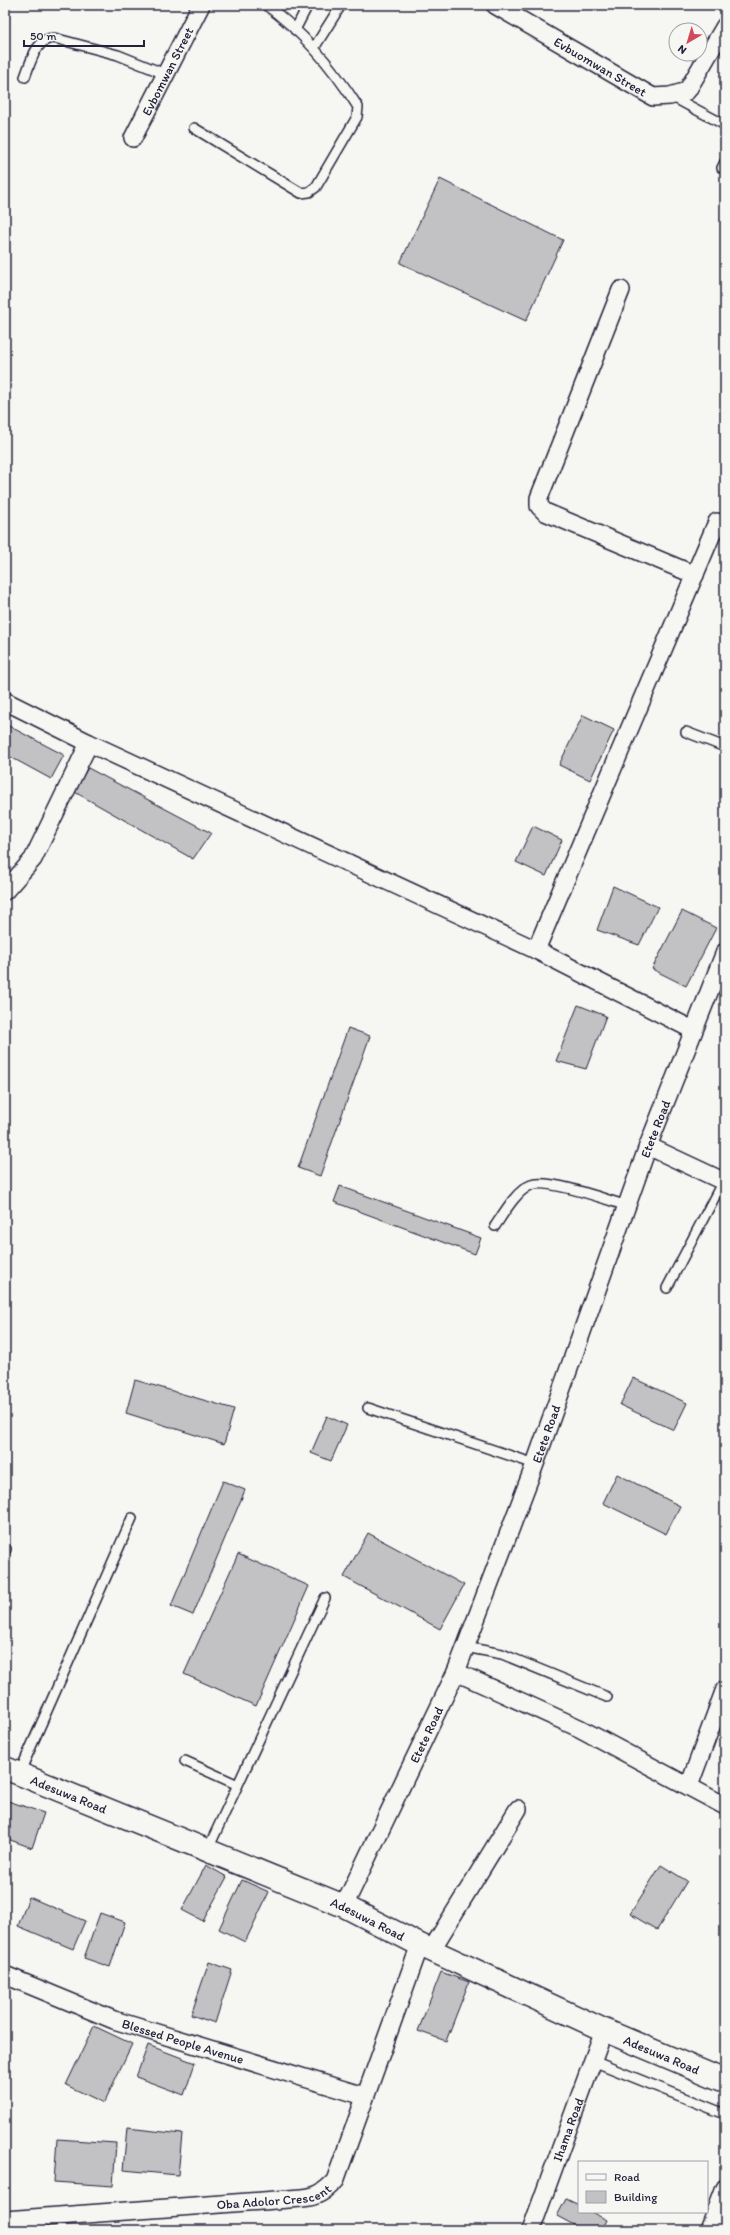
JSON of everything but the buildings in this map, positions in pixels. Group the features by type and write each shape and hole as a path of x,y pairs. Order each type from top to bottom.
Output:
{"street":[{"name":"Evbomwan Street","path":"133,138 201,5"},
{"name":"Evbuomwan Street","path":"495,5 653,97 670,96 687,92 725,26"},
{"path":"621,290 539,498 539,506 545,512 695,575"},
{"path":"536,950 717,522"},
{"path":"5,701 89,743 536,950 693,1030"},
{"path":"5,891 33,860 89,743"},
{"name":"Etete Road","path":"344,1906 456,1672 535,1464 648,1146 693,1030 721,973 725,952"},
{"path":"648,1146 724,1181"},
{"path":"456,1672 579,1728 725,1806"},
{"path":"689,1786 725,1689"},
{"name":"Adesuwa Road","path":"12,1771 344,1906 426,1947 604,2030 725,2080"},
{"name":"Oba Adolor Crescent","path":"5,2220 315,2197 335,2181 364,2096 426,1947 518,1809"},
{"name":"Blessed People Avenue","path":"5,1975 114,2020 364,2096"},
{"name":"Ihama Road","path":"531,2230 604,2030"},
{"path":"709,2230 725,2188"}],"lane":[{"path":"194,128 277,180 301,193 309,192 316,187 357,117 358,107 314,48 296,30 266,5"},
{"path":"296,30 308,5"},
{"path":"314,48 341,5"},
{"path":"25,76 40,42 46,38 54,38 118,55 165,74"},
{"path":"670,96 725,125"},
{"path":"686,732 725,747"},
{"path":"666,1288 724,1181"},
{"path":"495,1226 522,1191 532,1184 554,1184 627,1206"},
{"path":"368,1408 535,1464"},
{"path":"12,1771 132,1518"},
{"path":"207,1851 325,1598"},
{"path":"465,1647 502,1654 607,1697"},
{"path":"185,1761 238,1785"},
{"path":"593,2061 725,2114"}]}
